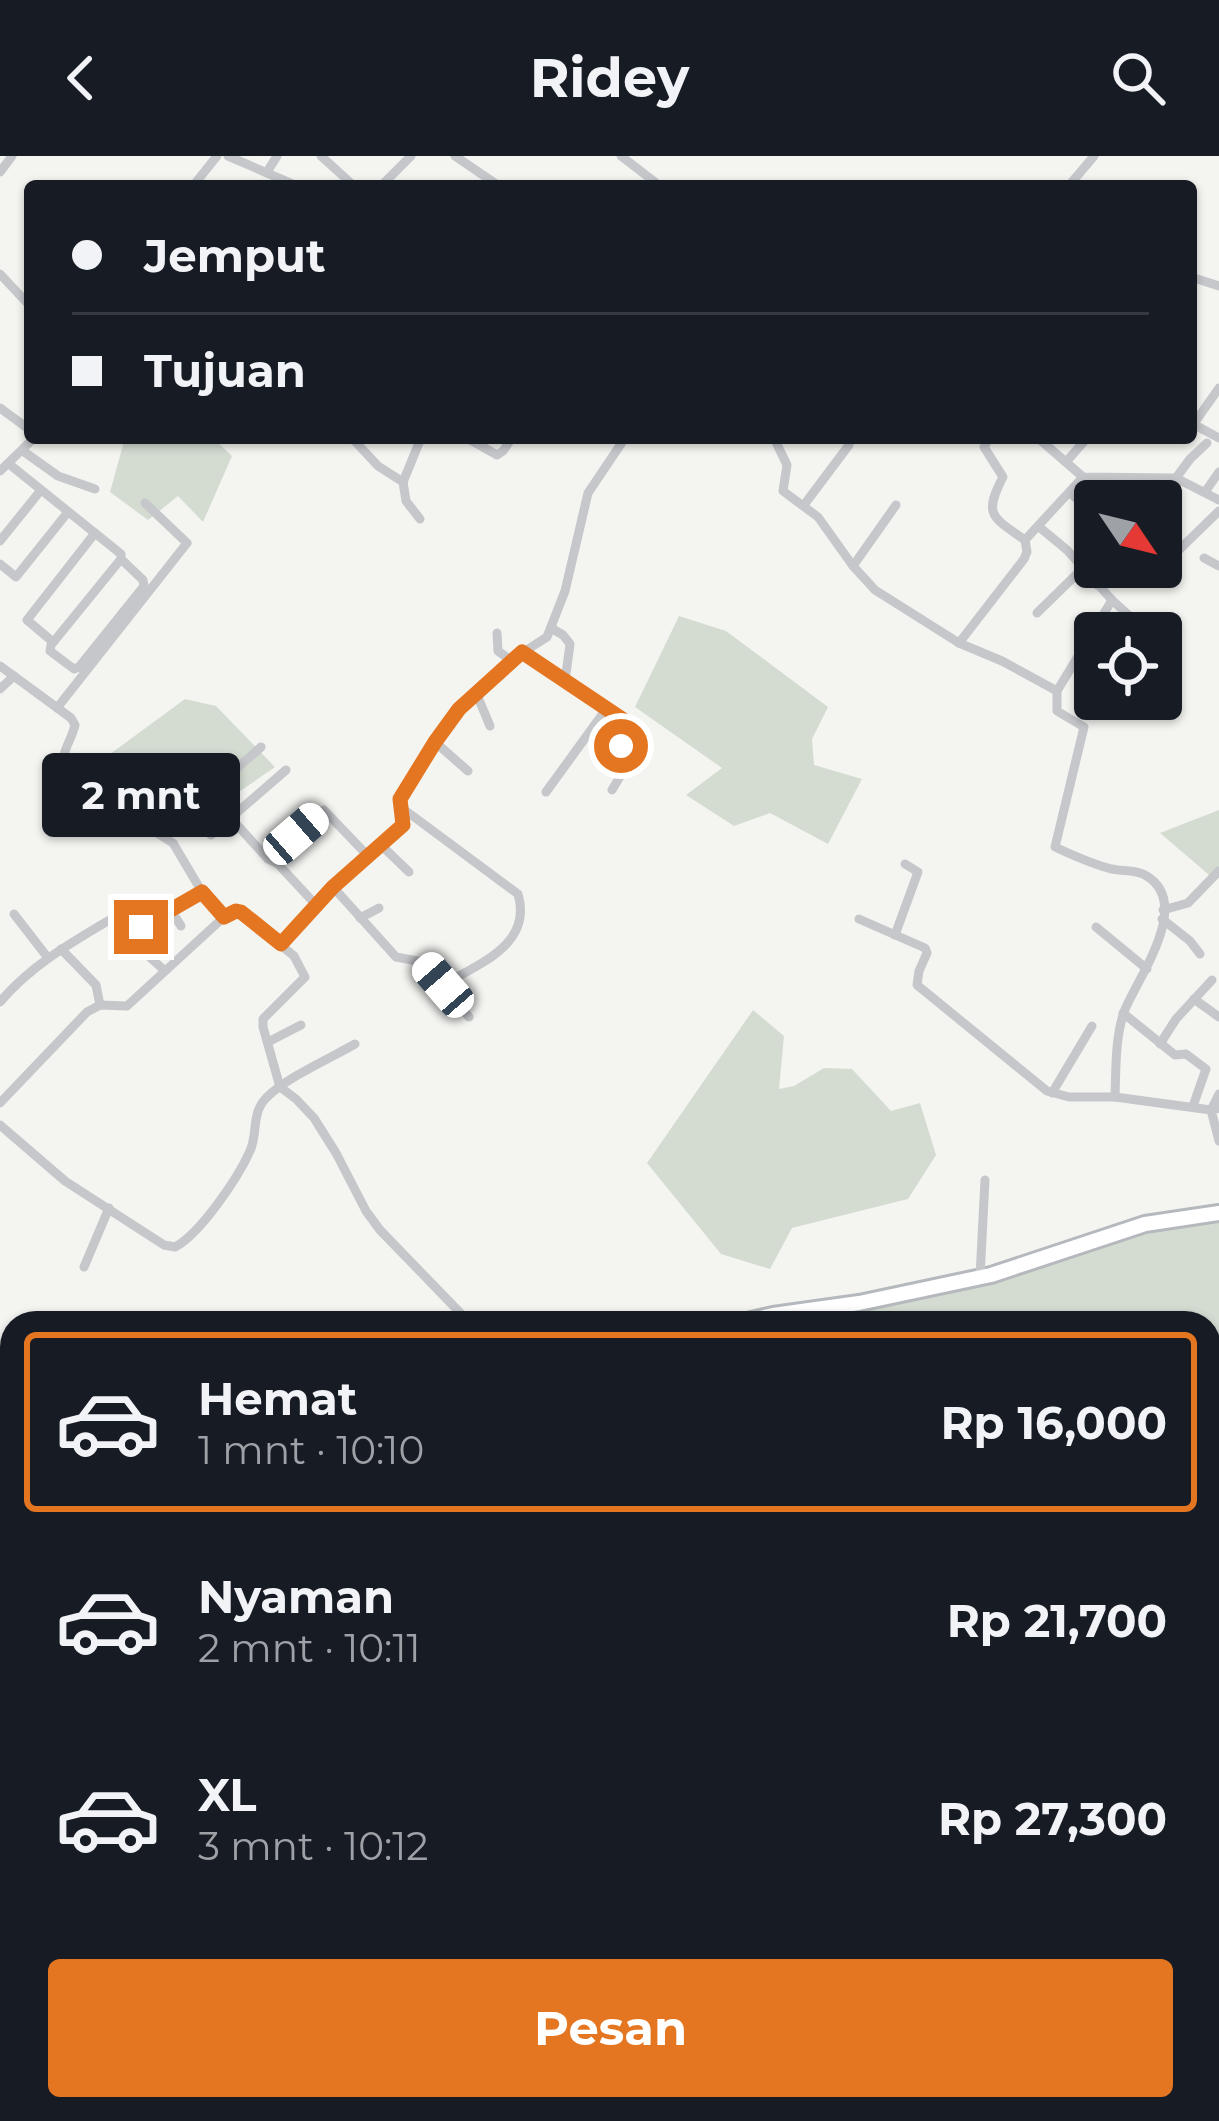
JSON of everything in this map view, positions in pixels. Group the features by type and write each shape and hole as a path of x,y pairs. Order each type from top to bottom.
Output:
{"main road":[{"path":"802,1311 980,1277 1145,1224 1219,1213"}],"street":[{"path":"0,172 12,156"},
{"path":"198,180 217,156"},
{"path":"228,156 285,180"},
{"path":"267,172 277,156"},
{"path":"320,156 347,180"},
{"path":"387,180 411,156"},
{"path":"455,156 490,180"},
{"path":"621,156 652,180"},
{"path":"1074,180 1094,156"},
{"path":"0,274 24,300"},
{"path":"1197,419 1219,388"},
{"path":"1176,478 1207,443"},
{"path":"29,444 5,468 122,554 53,642 50,651 74,669 144,586 121,559"},
{"path":"358,444 378,466 403,482"},
{"path":"419,444 403,482 406,500 420,519"},
{"path":"479,444 499,454 507,444"},
{"path":"281,944 333,887 404,823 399,806 404,792 459,709 522,652 543,640 565,591 589,493 621,444"},
{"path":"780,444 788,465 783,491 828,529 853,566 886,597 959,643 1057,691"},
{"path":"959,643 1027,552 1025,540 1000,521 991,506 1003,477 985,444"},
{"path":"1046,444 1083,477 1176,478 1219,500"},
{"path":"1052,449 1056,444"},
{"path":"1066,462 1082,444"},
{"path":"804,505 849,445"},
{"path":"23,451 58,476 95,489"},
{"path":"1204,492 1219,472"},
{"path":"1025,540 1083,477"},
{"path":"0,542 41,490"},
{"path":"1070,493 1074,496"},
{"path":"57,708 188,543 145,503"},
{"path":"853,566 896,505"},
{"path":"1182,547 1219,511"},
{"path":"0,564 16,577 68,512"},
{"path":"1038,526 1074,558"},
{"path":"53,642 27,620 95,533"},
{"path":"1204,559 1219,566"},
{"path":"1037,613 1074,577"},
{"path":"1100,588 1126,612"},
{"path":"1112,600 1057,691 1057,711 1084,727 1055,847 1112,869 1144,874 1161,893 1163,915 1157,944 1124,1013 1115,1097"},
{"path":"551,628 570,644 565,681"},
{"path":"497,633 498,651 512,662"},
{"path":"522,652 634,727 621,746 628,763 612,790"},
{"path":"0,666 75,725 63,755 66,776 173,843 202,892 224,917"},
{"path":"0,689 14,676"},
{"path":"477,695 490,726"},
{"path":"546,792 607,708"},
{"path":"435,742 468,771"},
{"path":"195,805 261,747"},
{"path":"211,835 286,770"},
{"path":"208,793 316,906"},
{"path":"399,806 521,899 511,944 443,985"},
{"path":"268,859 324,810 367,855"},
{"path":"381,845 409,872"},
{"path":"895,935 918,872 905,864"},
{"path":"1163,915 1188,903 1219,871"},
{"path":"333,887 396,956 420,960 470,1017"},
{"path":"0,1002 47,958 118,915 141,927 202,892"},
{"path":"360,917 379,908"},
{"path":"171,910 181,926"},
{"path":"0,1103 87,1012 100,1005 127,1006 224,917 241,912 294,956 305,977 263,1019 280,1088 314,1118 380,1230 458,1311"},
{"path":"14,914 47,958"},
{"path":"1163,915 1200,955"},
{"path":"860,919 927,951 917,985 1038,1086 1069,1097 1115,1097 1215,1109"},
{"path":"1096,927 1148,969"},
{"path":"132,940 164,970"},
{"path":"61,949 96,985 100,1005"},
{"path":"1160,1044 1176,1018 1212,980"},
{"path":"1194,999 1219,1016"},
{"path":"1124,1013 1176,1056 1186,1054 1206,1069 1193,1106"},
{"path":"268,1042 301,1025"},
{"path":"1052,1093 1092,1026"},
{"path":"0,1125 65,1180 175,1247 238,1171 252,1147 258,1111 269,1095 356,1044"},
{"path":"3,1081 16,1085"},
{"path":"1219,1094 1215,1109 1219,1141"},
{"path":"980,1277 985,1180"},
{"path":"84,1267 110,1208"}],"shaded area":[{"path":"123,444 219,444 232,456 203,522 178,496 148,520 110,492"},
{"path":"679,616 726,631 828,707 812,739 814,765 862,779 828,844 770,813 734,826 686,795 722,768 635,707"},
{"path":"185,699 216,706 275,767 207,814 186,802 135,827 108,803 72,782"},
{"path":"1219,810 1219,876 1215,880 1160,833"},
{"path":"753,1010 784,1036 779,1089 794,1086 824,1068 852,1069 891,1111 920,1103 936,1155 908,1199 792,1228 770,1269 721,1254 647,1163"},
{"path":"1219,1212 1219,1311 811,1311 1028,1266 1115,1231"}],"route":[{"path":"141,927 202,892 224,917 241,912 281,944 333,887 403,825 400,799 423,759 459,709 522,652 634,727 621,746"}]}
